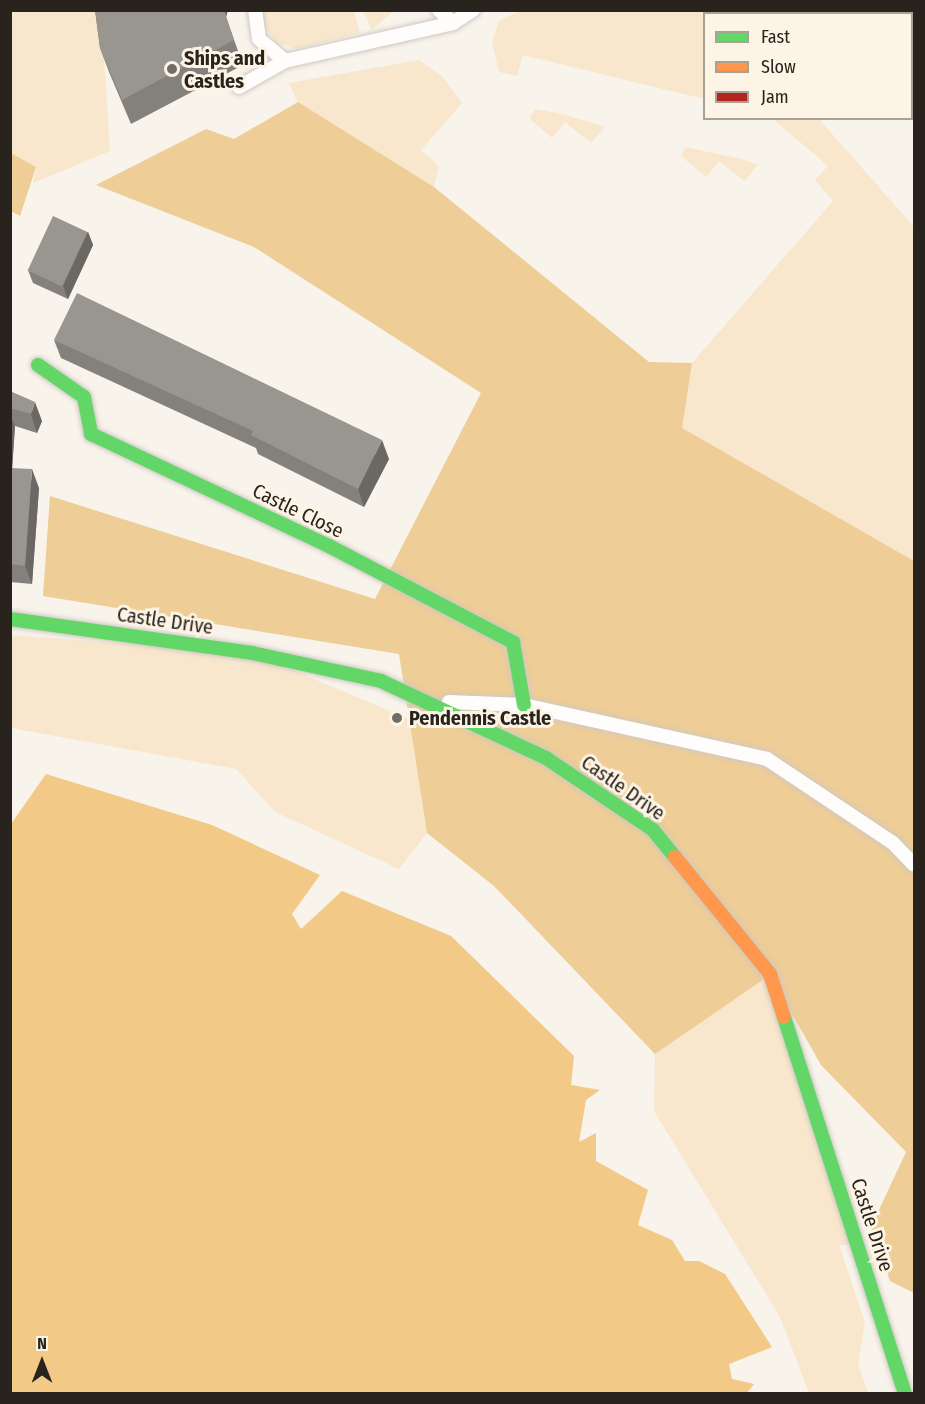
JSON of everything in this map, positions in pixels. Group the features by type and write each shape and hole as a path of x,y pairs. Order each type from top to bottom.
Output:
{"street":[{"name":"Castle Close","path":"38,364 84,397 91,434 328,546 513,642 524,705"},
{"name":"Castle Drive","path":"10,619 344,669 423,701 546,758 653,830 770,974 905,1394"}],"lane":[{"path":"255,10 258,39 285,61"},
{"path":"439,10 453,23"},
{"path":"239,87 285,61 453,23 473,10"},
{"path":"423,701 524,705 766,759 893,843 915,865"}],"shaded area":[{"path":"363,10 394,11 372,30"},
{"path":"519,10 827,11 703,12 703,99 523,55 517,76 499,72 492,42 499,21"},
{"path":"10,11 101,11 110,151 33,183 36,167 11,153"},
{"path":"263,11 354,11 360,33 296,49 276,42 265,27"},
{"path":"857,11 914,11 914,120 913,12"},
{"path":"419,60 442,76 462,103 421,150 439,166 434,187 298,102 289,83"},
{"path":"298,102 434,187 649,362 692,363 682,428 914,561 914,1293 890,1281 871,1227 906,1152 821,1065 770,975 655,1054 494,886 427,833 399,654 43,596 50,496 375,599 481,393 254,247 96,185 206,129 234,139"},
{"path":"536,109 605,127 591,143 565,122 552,138 529,118"},
{"path":"774,120 820,120 914,227 914,561 681,428 692,363 833,201 815,180 828,166"},
{"path":"685,147 742,159 758,165 744,181 719,161 706,177 681,156"},
{"path":"11,153 36,167 20,216 11,211"},
{"path":"10,635 252,653 409,719 427,833 399,869 275,812 236,769 11,728"},
{"path":"46,774 212,825 320,875 292,914 301,929 342,891 451,936 574,1056 571,1085 600,1090 586,1100 579,1142 596,1133 596,1161 648,1190 638,1225 672,1240 685,1261 699,1261 725,1274 772,1347 729,1364 732,1379 754,1384 747,1393 11,1393 11,824"},
{"path":"770,974 859,1245 839,1245 865,1322 858,1364 868,1393 809,1393 780,1317 654,1111 655,1054"}],"building":[{"name":"Ships and Castles","path":"95,10 224,10 234,40 122,100 100,48"},
{"path":"53,216 87,232 62,286 28,270"},
{"path":"77,293 382,440 358,489 251,435 253,431 54,340"},
{"path":"10,391 35,402 31,414 10,408"},
{"path":"10,468 32,469 25,566 10,564"}],"traffic: fast":[{"path":"38,365 84,397 91,434 329,546 513,642 524,705"},
{"path":"10,619 252,653 381,681 546,758 653,830 675,857"},
{"path":"784,1017 905,1394"}],"traffic: slow":[{"path":"675,857 770,974 784,1017"}],"place":[{"name":"Ships and Castles","path":"172,69"},
{"name":"Pendennis Castle","path":"397,718"}]}
